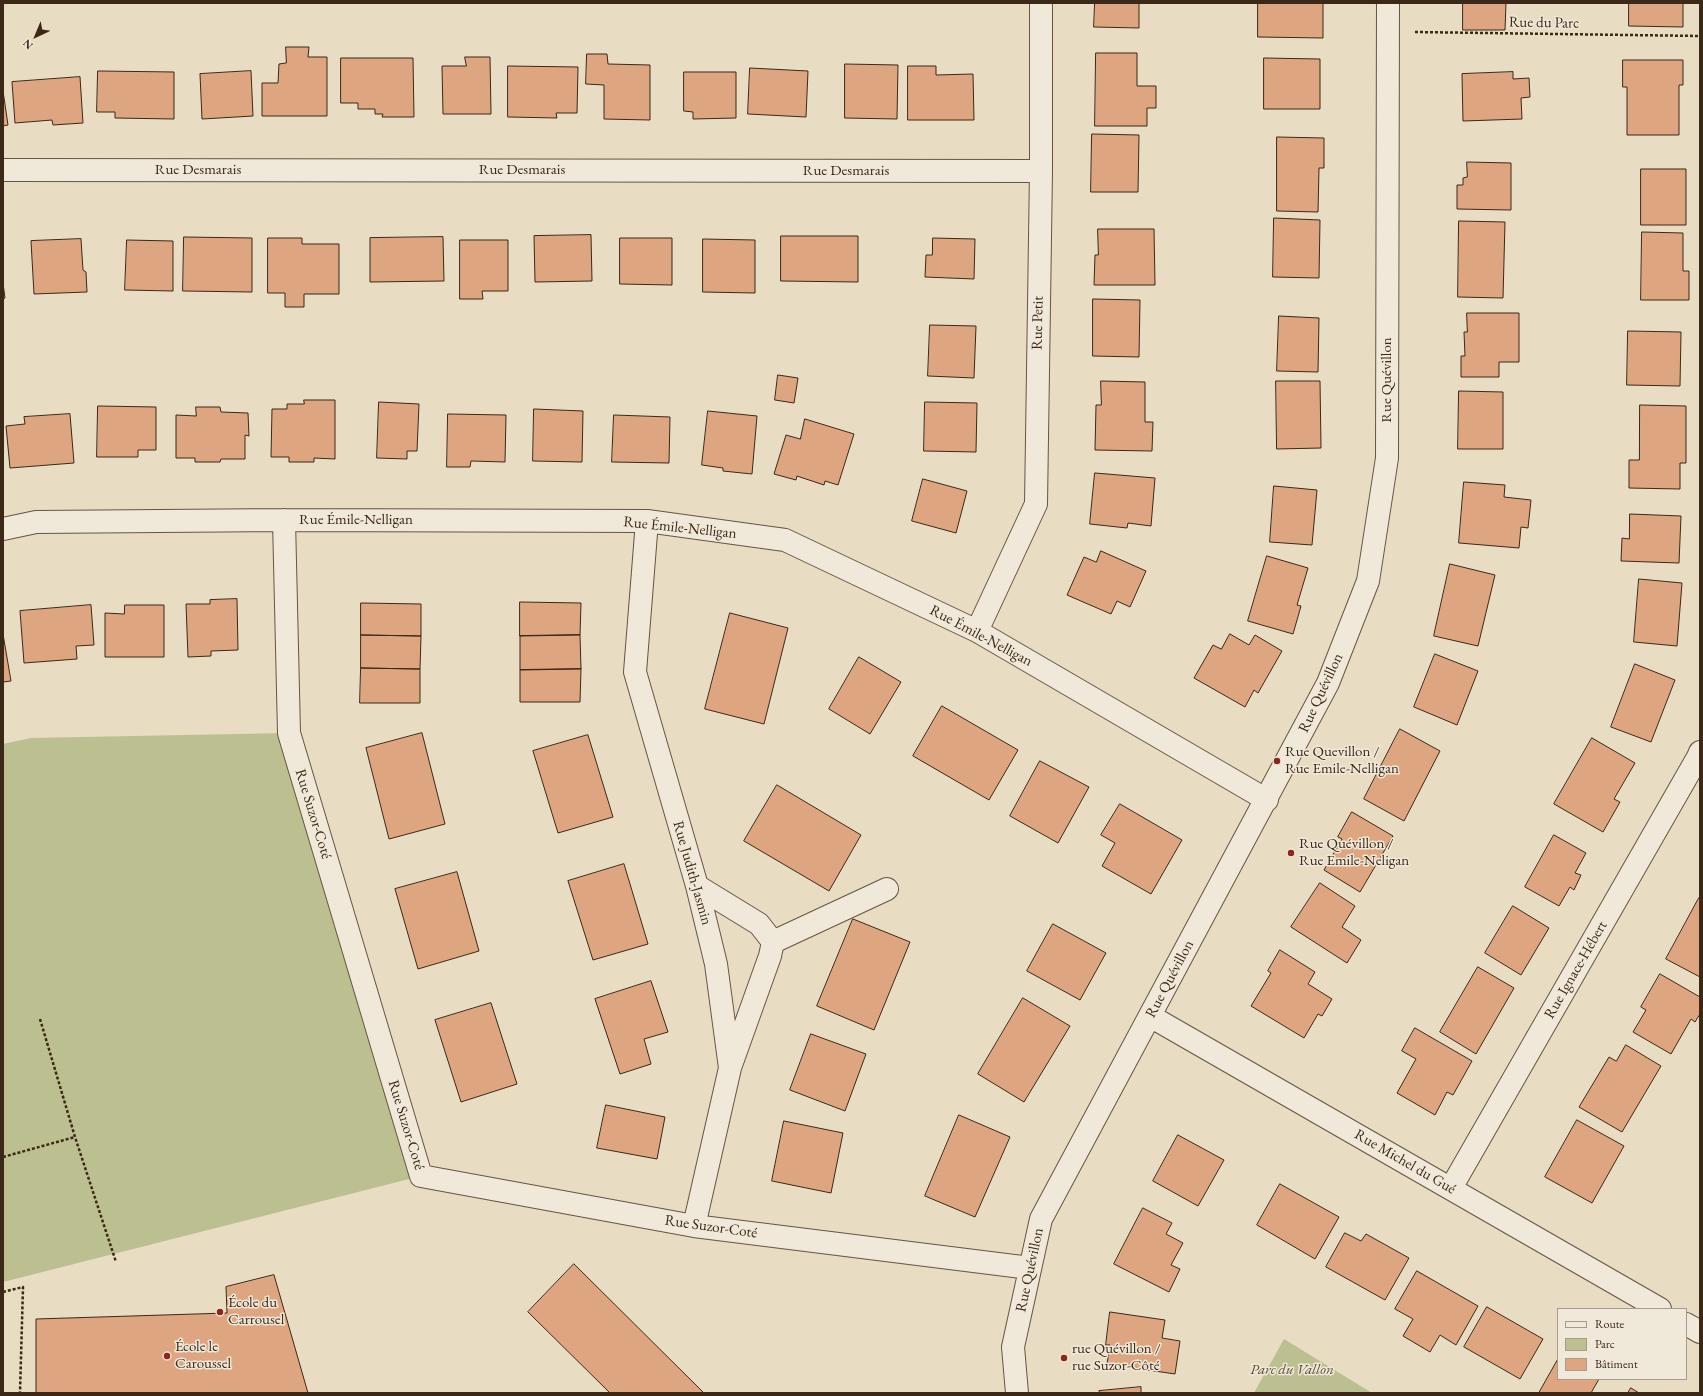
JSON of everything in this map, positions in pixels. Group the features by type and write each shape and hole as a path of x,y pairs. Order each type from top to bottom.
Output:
{"street":[{"name":"Rue Petit","path":"977,631 1036,504 1041,171 1041,3"},
{"name":"Rue Quévillon","path":"1018,1393 1013,1347 1041,1219 1328,684 1368,581 1387,458 1388,3"},
{"name":"Rue Desmarais","path":"3,170 1041,171"},
{"name":"Rue Émile-Nelligan","path":"3,529 36,522 284,520 647,521 785,540 977,631 1267,800"},
{"name":"Rue Suzor-Coté","path":"284,520 289,733 421,1176 694,1226 1030,1268"},
{"name":"Rue Judith-Jasmin","path":"647,521 635,672 697,886 716,964 730,1068 694,1226"},
{"name":"Rue Ignace-Hébert","path":"1451,1188 1700,752"},
{"path":"697,886 759,924 773,942 770,956 730,1068"},
{"path":"773,942 887,889"},
{"name":"Rue Michel du Gué","path":"1150,1016 1658,1308"},
{"path":"1687,1325 1700,1332"}],"path":[{"name":"Rue du Parc","path":"1388,31 1700,36"},
{"path":"40,1019 74,1137 116,1262"},
{"path":"3,1157 74,1137"},
{"path":"3,1292 23,1287 20,1393"}],"green space":[{"path":"289,733 421,1176 3,1282 3,744 31,738"},
{"name":"Parc du Vallon","path":"1284,1339 1372,1393 1254,1393"}],"building":[{"path":"1095,3 1139,3 1139,28 1094,27"},
{"path":"1258,3 1323,3 1323,38 1258,37"},
{"path":"1463,3 1506,3 1505,30 1463,30"},
{"path":"1629,3 1683,3 1683,27 1629,26"},
{"path":"286,47 309,47 308,57 327,57 327,116 262,116 262,83 278,83 279,64 286,63"},
{"path":"1096,53 1137,53 1137,86 1156,86 1156,108 1147,108 1147,126 1095,126"},
{"path":"587,54 607,54 608,64 650,65 650,120 604,119 604,85 586,84"},
{"path":"465,57 490,57 491,114 443,114 442,66 466,66"},
{"path":"341,58 413,58 414,117 382,117 383,114 375,114 375,109 358,109 358,103 341,103"},
{"path":"1264,58 1320,59 1320,109 1264,109"},
{"path":"1623,60 1683,60 1683,85 1679,85 1679,135 1627,135 1627,87 1623,87"},
{"path":"845,64 898,65 897,119 845,118"},
{"path":"508,66 578,67 577,113 556,113 557,118 508,117"},
{"path":"908,66 936,66 936,75 973,74 974,120 908,120"},
{"path":"750,68 808,71 806,117 748,114"},
{"path":"98,71 174,72 174,119 115,118 115,112 97,112"},
{"path":"251,71 253,116 202,119 200,74"},
{"path":"684,72 736,72 736,118 693,119 693,112 684,111"},
{"path":"1513,72 1513,79 1529,78 1530,97 1521,98 1522,119 1463,121 1462,74"},
{"path":"80,77 83,123 53,125 52,120 15,123 12,82"},
{"path":"3,91 8,125 3,126"},
{"path":"1092,134 1139,135 1138,192 1091,192"},
{"path":"1277,137 1324,138 1324,168 1319,168 1318,212 1277,211"},
{"path":"1467,162 1511,163 1511,210 1457,209 1457,185 1463,185 1463,178 1467,177"},
{"path":"1641,169 1686,169 1686,225 1641,225"},
{"path":"1274,218 1320,220 1319,278 1273,277"},
{"path":"1459,221 1505,222 1503,298 1458,297"},
{"path":"1098,229 1154,229 1155,285 1094,285 1095,255 1098,255"},
{"path":"1642,232 1683,233 1683,271 1689,271 1689,300 1641,300"},
{"path":"591,235 592,281 535,282 534,236"},
{"path":"781,236 858,236 858,282 781,281"},
{"path":"184,237 252,238 252,292 183,291"},
{"path":"443,237 444,281 370,282 370,238"},
{"path":"268,238 302,238 302,244 339,244 339,294 304,294 304,307 285,307 285,293 268,293"},
{"path":"620,238 672,238 672,285 620,284"},
{"path":"933,238 975,239 974,279 925,277 926,255 932,255"},
{"path":"81,239 83,270 86,272 87,292 34,294 31,241"},
{"path":"703,239 755,240 755,293 703,292"},
{"path":"127,240 173,241 173,291 125,290"},
{"path":"460,240 508,240 508,291 482,291 483,299 460,299"},
{"path":"3,283 5,298 3,299"},
{"path":"1093,299 1140,300 1139,357 1093,356"},
{"path":"1467,313 1519,313 1519,362 1499,362 1499,377 1461,377 1461,356 1465,356 1464,332 1467,332"},
{"path":"1279,316 1319,318 1318,372 1277,371"},
{"path":"930,325 976,326 974,378 928,376"},
{"path":"1628,331 1681,332 1680,386 1627,385"},
{"path":"778,375 798,378 794,403 775,400"},
{"path":"1101,381 1145,382 1145,422 1153,422 1152,451 1095,450 1096,405 1101,405"},
{"path":"1276,381 1320,381 1321,448 1277,449"},
{"path":"1459,391 1503,392 1503,449 1458,449"},
{"path":"304,400 335,400 335,459 314,458 314,462 289,462 289,457 271,457 272,409 287,409 287,404 304,404"},
{"path":"379,402 419,404 417,451 407,451 407,459 377,458"},
{"path":"925,402 977,403 976,452 924,451"},
{"path":"1640,405 1686,406 1686,463 1680,463 1680,489 1629,488 1629,460 1639,460"},
{"path":"98,406 156,407 156,450 138,450 138,457 97,457"},
{"path":"196,407 220,407 221,412 248,413 249,436 245,435 245,459 221,459 220,462 195,462 195,458 176,458 176,415 196,416"},
{"path":"534,409 583,411 582,462 533,461"},
{"path":"708,411 757,416 752,474 723,471 723,468 702,465"},
{"path":"70,414 74,463 10,468 6,426 25,424 24,417"},
{"path":"448,414 506,415 505,462 471,461 470,467 447,467"},
{"path":"614,415 670,417 669,463 612,462"},
{"path":"805,419 854,434 838,485 825,481 824,485 797,476 796,480 774,474 786,435 800,439"},
{"path":"1095,473 1155,478 1151,526 1128,523 1127,528 1090,524"},
{"path":"923,479 967,491 956,533 912,521"},
{"path":"1464,482 1505,485 1504,497 1531,500 1528,528 1521,527 1519,548 1459,543"},
{"path":"1274,486 1317,490 1312,545 1270,542"},
{"path":"1630,514 1681,516 1679,563 1621,561 1622,538 1629,539"},
{"path":"1101,551 1146,571 1130,607 1117,601 1111,614 1067,595 1084,557 1096,562"},
{"path":"1267,556 1308,568 1297,605 1301,606 1293,634 1248,621"},
{"path":"1450,564 1495,575 1478,646 1434,636"},
{"path":"1639,579 1682,583 1677,646 1634,642"},
{"path":"237,599 238,650 211,651 211,656 188,657 186,604 210,604 210,600"},
{"path":"520,602 581,603 580,635 520,636"},
{"path":"361,603 421,604 421,636 361,635"},
{"path":"91,605 94,645 76,646 77,659 24,663 20,611"},
{"path":"125,605 164,605 164,657 105,657 105,613 124,614"},
{"path":"730,613 788,628 764,724 705,709"},
{"path":"3,634 11,681 3,682"},
{"path":"1230,634 1249,645 1255,635 1282,651 1258,693 1254,690 1245,707 1194,678 1213,645 1221,649"},
{"path":"361,635 421,636 420,669 361,668"},
{"path":"580,635 581,669 520,670 520,636"},
{"path":"1435,654 1478,671 1457,725 1414,707"},
{"path":"859,657 901,682 870,734 829,709"},
{"path":"1635,664 1675,680 1651,742 1611,727"},
{"path":"361,668 420,669 420,703 360,703"},
{"path":"581,669 580,702 520,702 520,670"},
{"path":"942,706 1018,750 989,800 913,756"},
{"path":"1400,729 1440,751 1404,821 1364,799"},
{"path":"422,733 445,824 389,839 366,748"},
{"path":"588,735 613,817 558,833 533,751"},
{"path":"1592,738 1635,763 1614,799 1620,802 1603,832 1554,804"},
{"path":"1040,761 1089,787 1058,843 1010,816"},
{"path":"777,785 861,835 829,891 744,841"},
{"path":"1120,804 1182,840 1151,894 1102,866 1115,843 1101,835"},
{"path":"1352,812 1393,836 1360,892 1324,870 1342,839 1338,837"},
{"path":"1554,835 1586,853 1575,873 1581,875 1574,890 1570,887 1559,906 1525,887"},
{"path":"624,864 648,944 593,960 568,881"},
{"path":"457,872 479,951 418,969 395,889"},
{"path":"1320,883 1355,906 1342,927 1361,940 1347,963 1291,927"},
{"path":"1699,898 1700,899 1700,977 1666,959"},
{"path":"1513,906 1549,928 1521,975 1485,953"},
{"path":"853,919 910,942 874,1030 817,1006"},
{"path":"1053,924 1106,953 1080,1000 1027,971"},
{"path":"1280,950 1315,972 1308,984 1332,999 1322,1016 1318,1014 1304,1038 1251,1006 1271,973 1268,971"},
{"path":"1478,967 1514,988 1476,1054 1440,1032"},
{"path":"1660,974 1700,997 1700,1014 1695,1022 1691,1019 1671,1054 1633,1032 1646,1010 1641,1007"},
{"path":"651,981 668,1032 644,1039 651,1064 620,1074 595,999"},
{"path":"1023,998 1070,1026 1024,1102 978,1074"},
{"path":"491,1003 517,1084 461,1102 435,1020"},
{"path":"1415,1028 1472,1061 1453,1095 1447,1092 1435,1115 1397,1093 1416,1059 1402,1051"},
{"path":"811,1034 866,1054 845,1111 790,1090"},
{"path":"1626,1045 1661,1066 1622,1132 1579,1107 1609,1057 1616,1061"},
{"path":"606,1105 665,1117 657,1159 597,1148"},
{"path":"959,1115 1010,1137 975,1217 925,1196"},
{"path":"1577,1120 1624,1146 1592,1203 1545,1177"},
{"path":"784,1121 843,1133 831,1193 772,1181"},
{"path":"1178,1135 1224,1160 1198,1206 1153,1181"},
{"path":"1280,1184 1339,1217 1315,1259 1257,1225"},
{"path":"1143,1208 1172,1223 1166,1234 1183,1243 1171,1265 1180,1269 1169,1292 1114,1264"},
{"path":"1345,1233 1361,1241 1366,1234 1409,1258 1385,1300 1326,1267"},
{"path":"574,1264 704,1393 610,1393 528,1312"},
{"path":"1417,1271 1478,1306 1456,1345 1440,1335 1430,1352 1403,1336 1413,1319 1395,1309"},
{"name":"École le Caroussel","path":"274,1275 308,1393 36,1393 36,1319 227,1313 226,1287"},
{"path":"1487,1307 1543,1339 1520,1379 1464,1347"},
{"path":"1110,1312 1165,1320 1162,1338 1180,1341 1175,1374 1107,1364 1110,1345 1106,1345"},
{"path":"1557,1361 1557,1380 1598,1380 1591,1393 1539,1393"},
{"path":"1141,1387 1141,1393 1100,1393 1099,1391"},
{"path":"1631,1388 1639,1393 1628,1393"}],"place":[{"name":"Rue Quevillon / Rue Emile-Nelligan","path":"1277,761"},
{"name":"Rue Quévillon / Rue Emile-Neligan","path":"1291,853"},
{"name":"École du Carrousel","path":"220,1312"},
{"name":"École le Caroussel","path":"167,1356"},
{"name":"rue Quévillon / rue Suzor-Côté","path":"1064,1358"}]}
